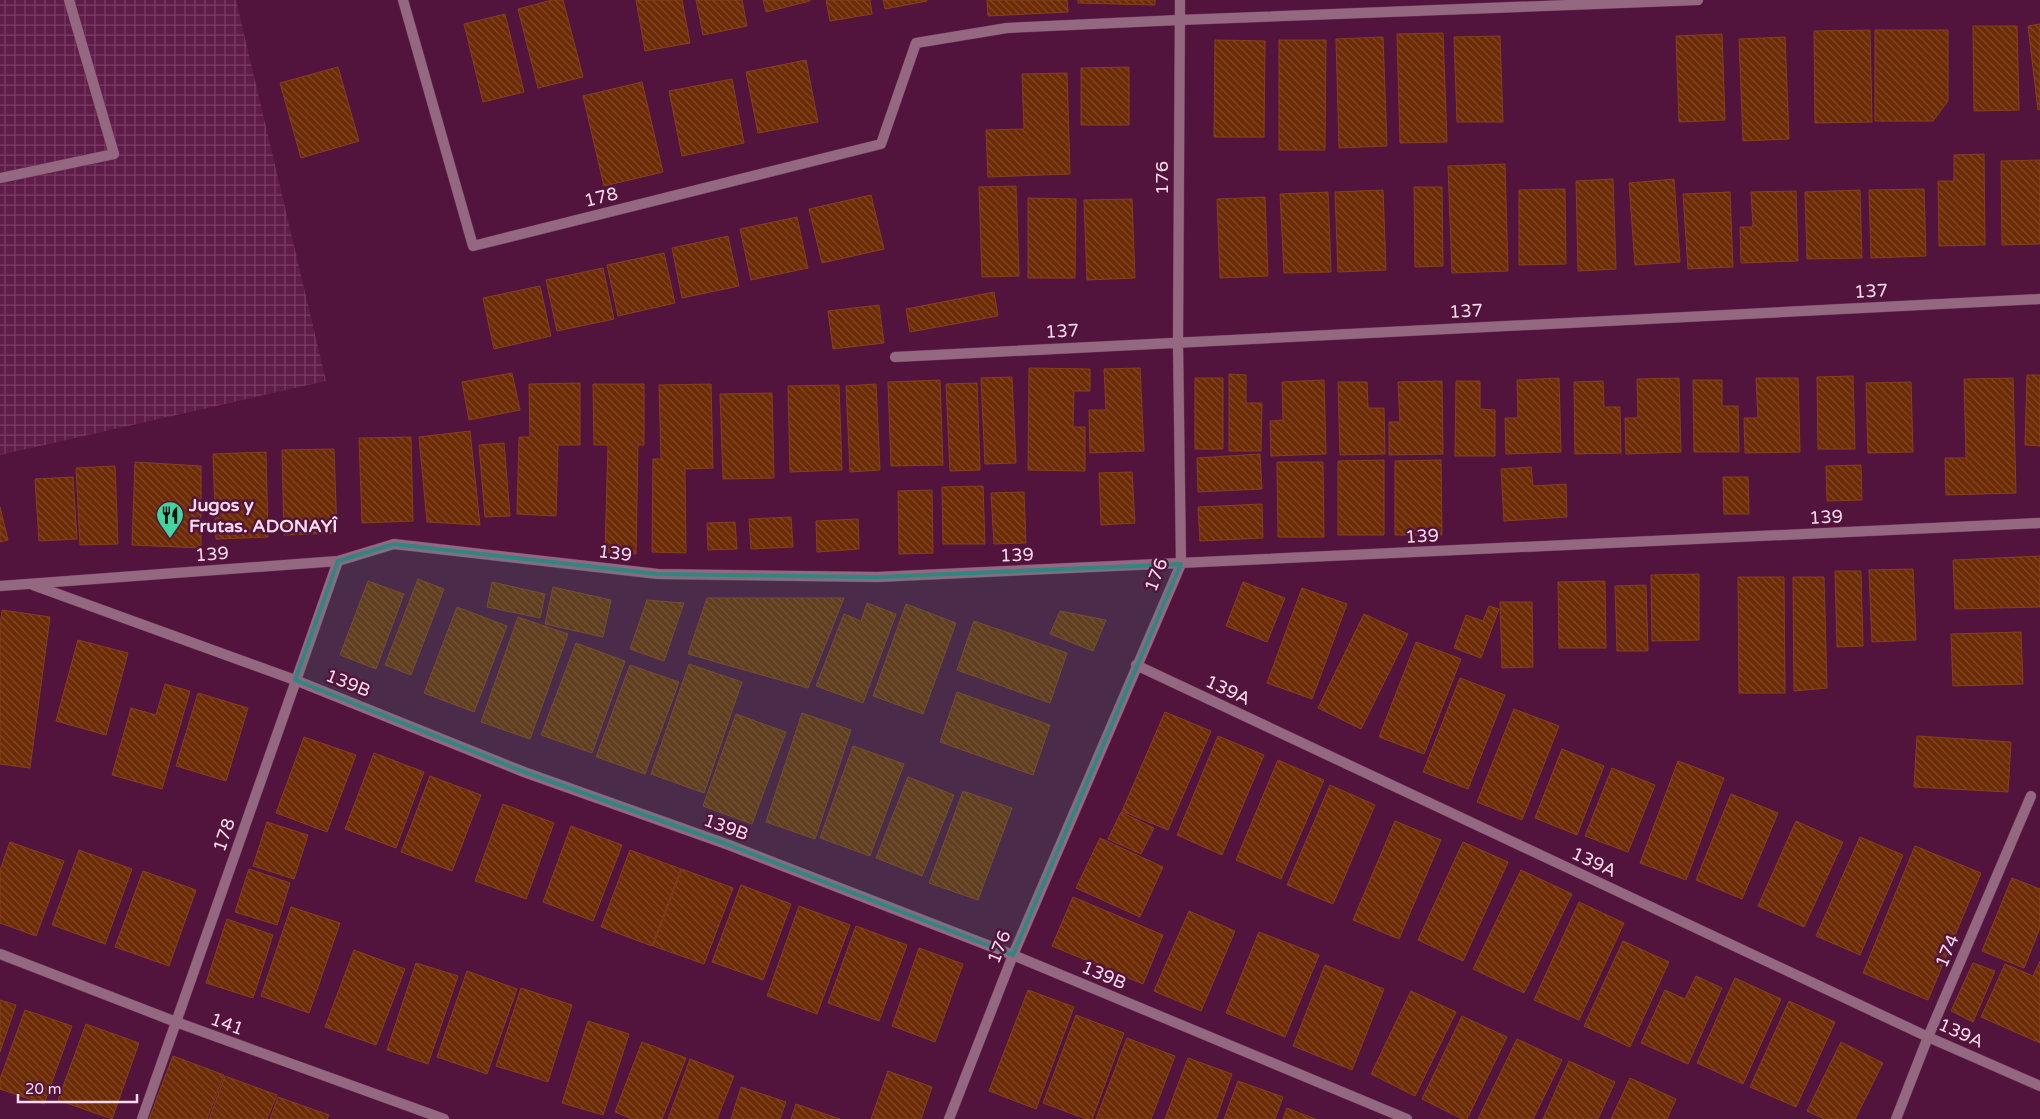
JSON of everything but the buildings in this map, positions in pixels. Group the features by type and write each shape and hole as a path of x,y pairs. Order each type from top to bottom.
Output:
{"street":[{"path":"0,178 114,154 70,0"},
{"name":"178","path":"403,0 473,246 881,144 916,43 1007,28 1179,20"},
{"name":"176","path":"949,1119 1013,955 1181,564 1178,342 1180,0"},
{"path":"1179,20 1698,0"},
{"name":"137","path":"895,357 2040,298"},
{"name":"139","path":"0,586 338,562 394,544 658,574 877,577 2040,523"},
{"name":"178","path":"142,1119 338,562"},
{"name":"139B","path":"28,583 295,680 524,772 729,844 1013,955 1407,1119"},
{"name":"139A","path":"1136,665 1928,1037 2040,1086"},
{"name":"174","path":"1896,1119 1928,1037 2031,796"},
{"name":"141","path":"0,954 176,1022 444,1119"}],"highlighted area":[{"path":"394,544 658,574 877,577 1181,564 1013,955 729,845 524,772 295,680 338,561"}],"shaded area":[{"path":"0,0 236,0 326,381 0,455"}],"place":[{"name":"Jugos y Frutas. ADONAYÎ","path":"170,539"}]}
